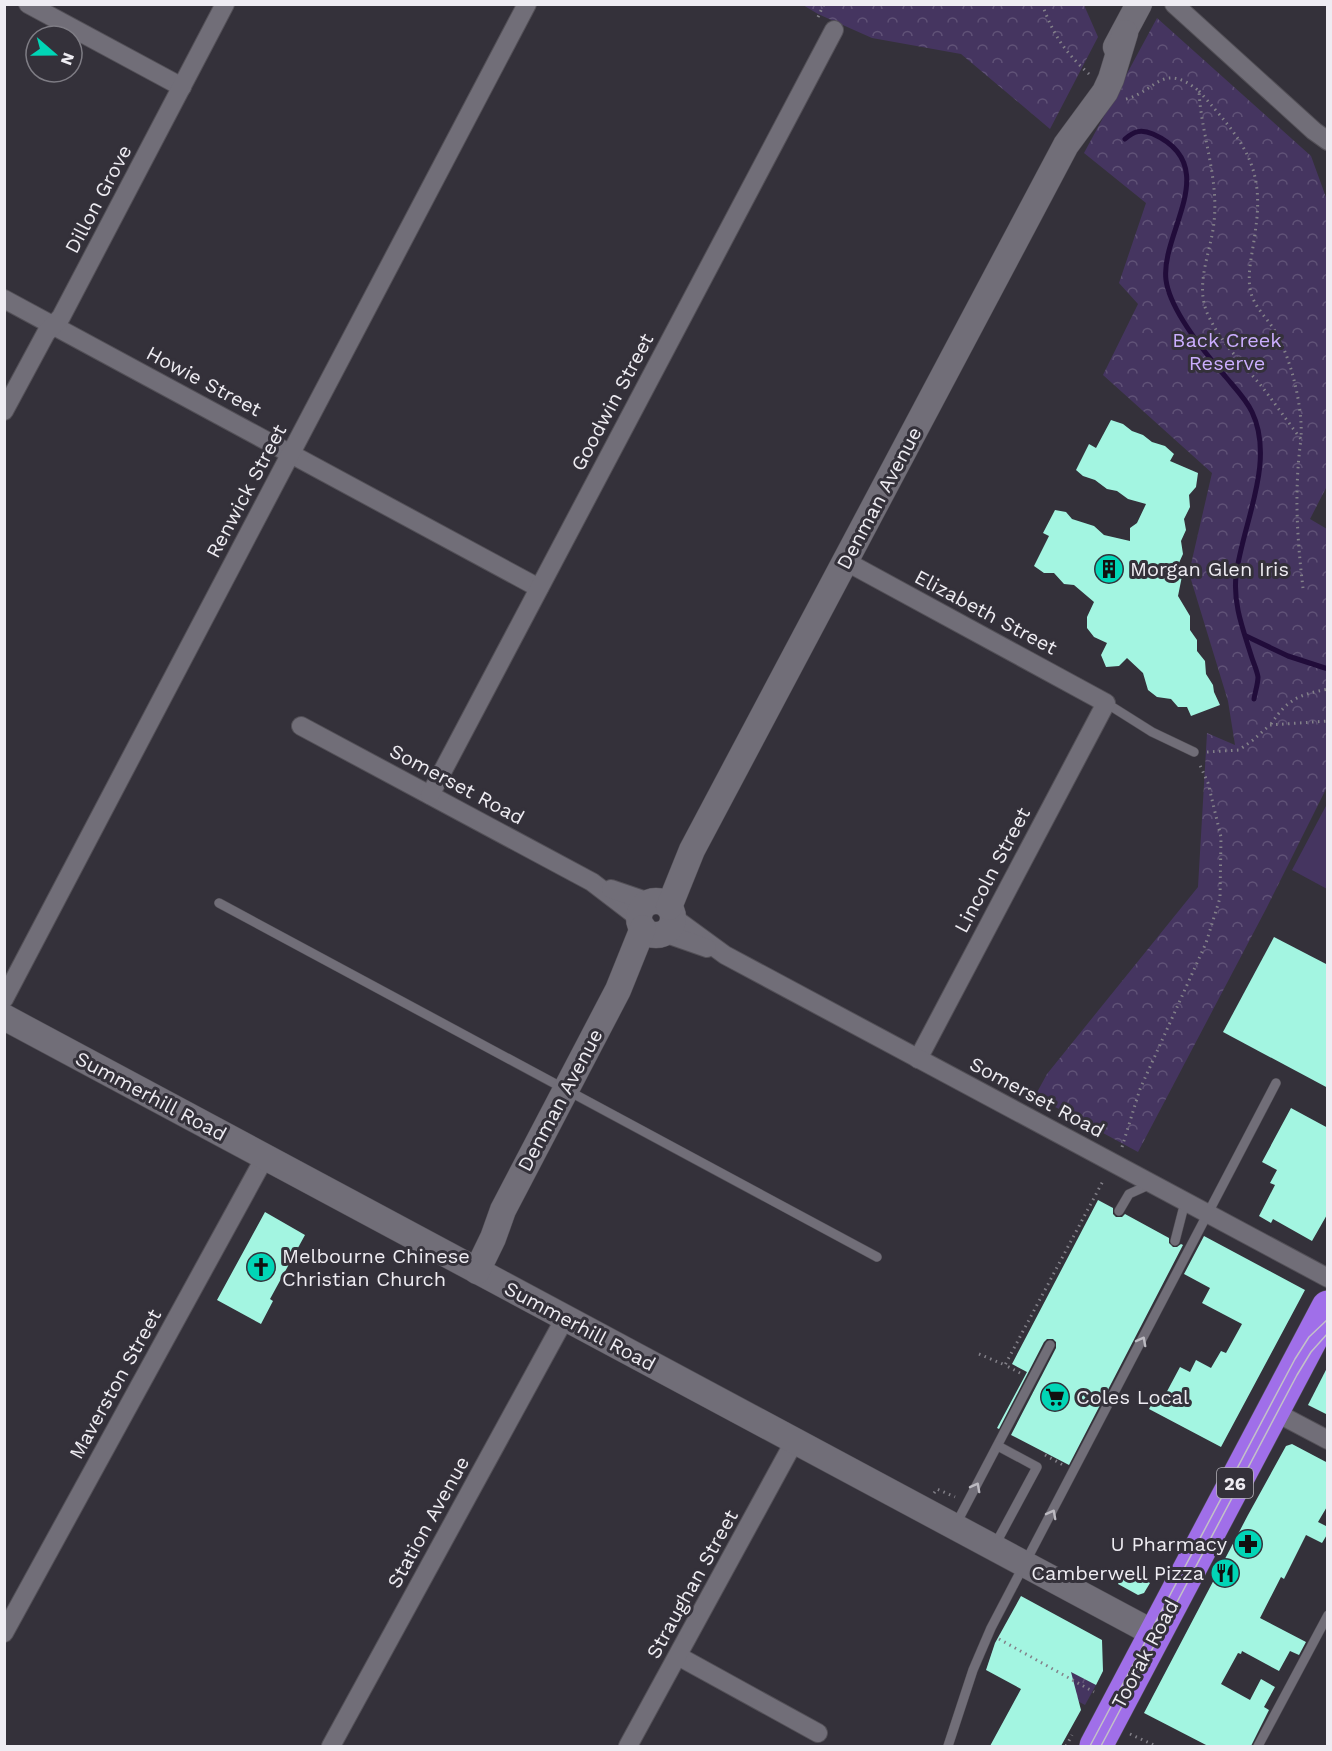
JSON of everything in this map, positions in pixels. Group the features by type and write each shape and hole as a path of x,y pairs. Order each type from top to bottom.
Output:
{"highway":[{"name":"Toorak Road","path":"1096,1746 1328,1307"}],"street":[{"path":"28,4 182,87"},
{"name":"Dillon Grove","path":"4,411 46,333 61,317 225,4"},
{"name":"Renwick Street","path":"4,999 527,4"},
{"name":"Denman Avenue","path":"1066,145 1085,89 1125,33 1139,4"},
{"path":"1174,4 1314,131 1328,141"},
{"name":"Goodwin Street","path":"430,795 834,30"},
{"name":"Denman Avenue","path":"472,1268 494,1238 502,1210 1097,83 1111,79 1125,33"},
{"name":"Howie Street","path":"4,299 539,588"},
{"name":"Elizabeth Street","path":"845,561 1106,703"},
{"name":"Lincoln Street","path":"918,1059 1106,703"},
{"name":"Somerset Road","path":"301,726 1328,1278"},
{"name":"Summerhill Road","path":"4,1017 1024,1566 1155,1634"},
{"name":"Maverston Street","path":"4,1633 265,1157"},
{"name":"Station Avenue","path":"331,1746 565,1318"},
{"path":"1273,1411 1328,1440"},
{"name":"Straughan Street","path":"628,1746 794,1442"},
{"path":"678,1656 818,1732"}],"lane":[{"path":"1106,703 1152,732 1194,752"},
{"path":"219,903 877,1257"},
{"path":"948,1746 973,1670 988,1634 1276,1083"},
{"path":"1119,1211 1129,1194 1151,1184"},
{"path":"1175,1241 1185,1202"},
{"path":"954,1528 1050,1345"},
{"path":"993,1549 1037,1467 998,1446"},
{"path":"1258,1746 1328,1615"}],"path":[{"path":"818,17 824,4"},
{"path":"1042,4 1052,31 1071,58 1110,98 1120,100 1132,97 1155,82 1168,78 1190,83 1238,139 1249,157 1258,188 1250,273 1251,294 1279,338 1298,396 1302,421 1296,503 1297,541 1303,588"},
{"path":"1199,91 1200,114 1215,198 1214,222 1204,268 1202,288 1204,302 1209,316 1227,346 1301,439"},
{"path":"1122,1147 1140,1089 1206,943 1220,898 1221,837 1208,783 1194,752 1239,750 1270,725 1283,706 1304,693 1328,689"},
{"path":"1270,725 1328,721"},
{"path":"1005,1365 1103,1181"},
{"path":"979,1354 1022,1374"},
{"path":"924,1512 937,1489 955,1498 960,1488"},
{"path":"988,1634 1094,1692"}],"green space":[{"path":"803,5 1084,5 1098,37 1050,129 961,54 872,38"},
{"name":"Back Creek Reserve","path":"1157,18 1311,156 1327,200 1327,486 1310,519 1327,529 1327,787 1266,909 1138,1152 1035,1096 1047,1074 1198,887 1207,733 1235,745 1228,701 1189,573 1212,473 1103,375 1138,304 1119,283 1146,203 1084,153"},
{"path":"1327,804 1327,889 1292,870"},
{"path":"1000,1634 1096,1685 1085,1705 991,1655"}],"building":[{"name":"Morgan Glen Iris","path":"1111,420 1123,424 1152,442 1165,446 1174,454 1170,461 1198,473 1196,487 1189,495 1190,507 1184,519 1186,530 1181,541 1183,554 1178,565 1182,576 1178,596 1190,616 1190,630 1197,640 1197,651 1205,661 1206,674 1213,685 1220,705 1191,716 1187,707 1178,707 1171,699 1157,697 1148,690 1143,673 1127,658 1119,666 1106,667 1101,655 1107,643 1094,637 1087,628 1087,617 1094,602 1074,585 1064,584 1054,573 1044,573 1034,566 1049,536 1043,533 1055,510 1066,512 1072,519 1094,526 1104,535 1130,541 1130,528 1137,523 1146,504 1107,489 1076,470 1089,444 1096,448"},
{"path":"1274,937 1328,965 1328,1088 1223,1032"},
{"path":"1291,1108 1328,1128 1328,1213 1312,1241 1273,1219 1271,1223 1259,1216 1275,1185 1270,1183 1277,1170 1262,1162"},
{"path":"1098,1200 1113,1208 1113,1214 1116,1217 1122,1217 1125,1214 1169,1238 1169,1243 1173,1247 1183,1245 1069,1465 1011,1435 1056,1348 1056,1342 1053,1339 1047,1339 1044,1342 999,1429 997,1428 1027,1372 1012,1364"},
{"name":"Melbourne Chinese Christian Church","path":"265,1212 305,1235 270,1299 273,1301 261,1324 217,1300"},
{"path":"1204,1236 1305,1290 1221,1447 1149,1409 1157,1394 1164,1397 1180,1367 1190,1372 1196,1360 1211,1368 1221,1351 1226,1353 1242,1324 1202,1303 1210,1288 1184,1274"},
{"path":"1328,1366 1328,1415 1308,1405"},
{"path":"1292,1444 1328,1463 1328,1505 1318,1522 1328,1527 1328,1533 1322,1543 1306,1535 1284,1579 1281,1577 1260,1618 1306,1642 1299,1655 1290,1651 1279,1671 1242,1651 1241,1654 1238,1653 1221,1684 1250,1700 1261,1679 1275,1687 1264,1707 1269,1710 1251,1746 1208,1746 1144,1713 1248,1515 1286,1446"},
{"path":"1126,1569 1150,1583 1144,1593 1138,1595 1118,1584"},
{"path":"1021,1596 1102,1640 1103,1671 1096,1685 1071,1672 1081,1710 1061,1746 990,1746 1021,1689 986,1670 995,1643"}],"waterway":[{"path":"1125,139 1138,132 1153,134 1174,148 1184,164 1187,182 1184,201 1167,262 1166,280 1169,292 1190,331 1247,402 1258,431 1259,472 1239,556 1235,586 1239,616 1258,677 1254,699"},
{"path":"1246,636 1288,656 1328,669"}],"tram line":[{"path":"1090,1746 1295,1359 1309,1337 1328,1319"},
{"path":"1101,1746 1297,1375 1311,1352 1328,1333"}],"place":[{"name":"Morgan Glen Iris","path":"1109,569"},
{"name":"Melbourne Chinese Christian Church","path":"261,1267"},
{"name":"Coles Local","path":"1055,1397"},
{"name":"U Pharmacy","path":"1248,1544"},
{"name":"Camberwell Pizza","path":"1225,1573"}]}
